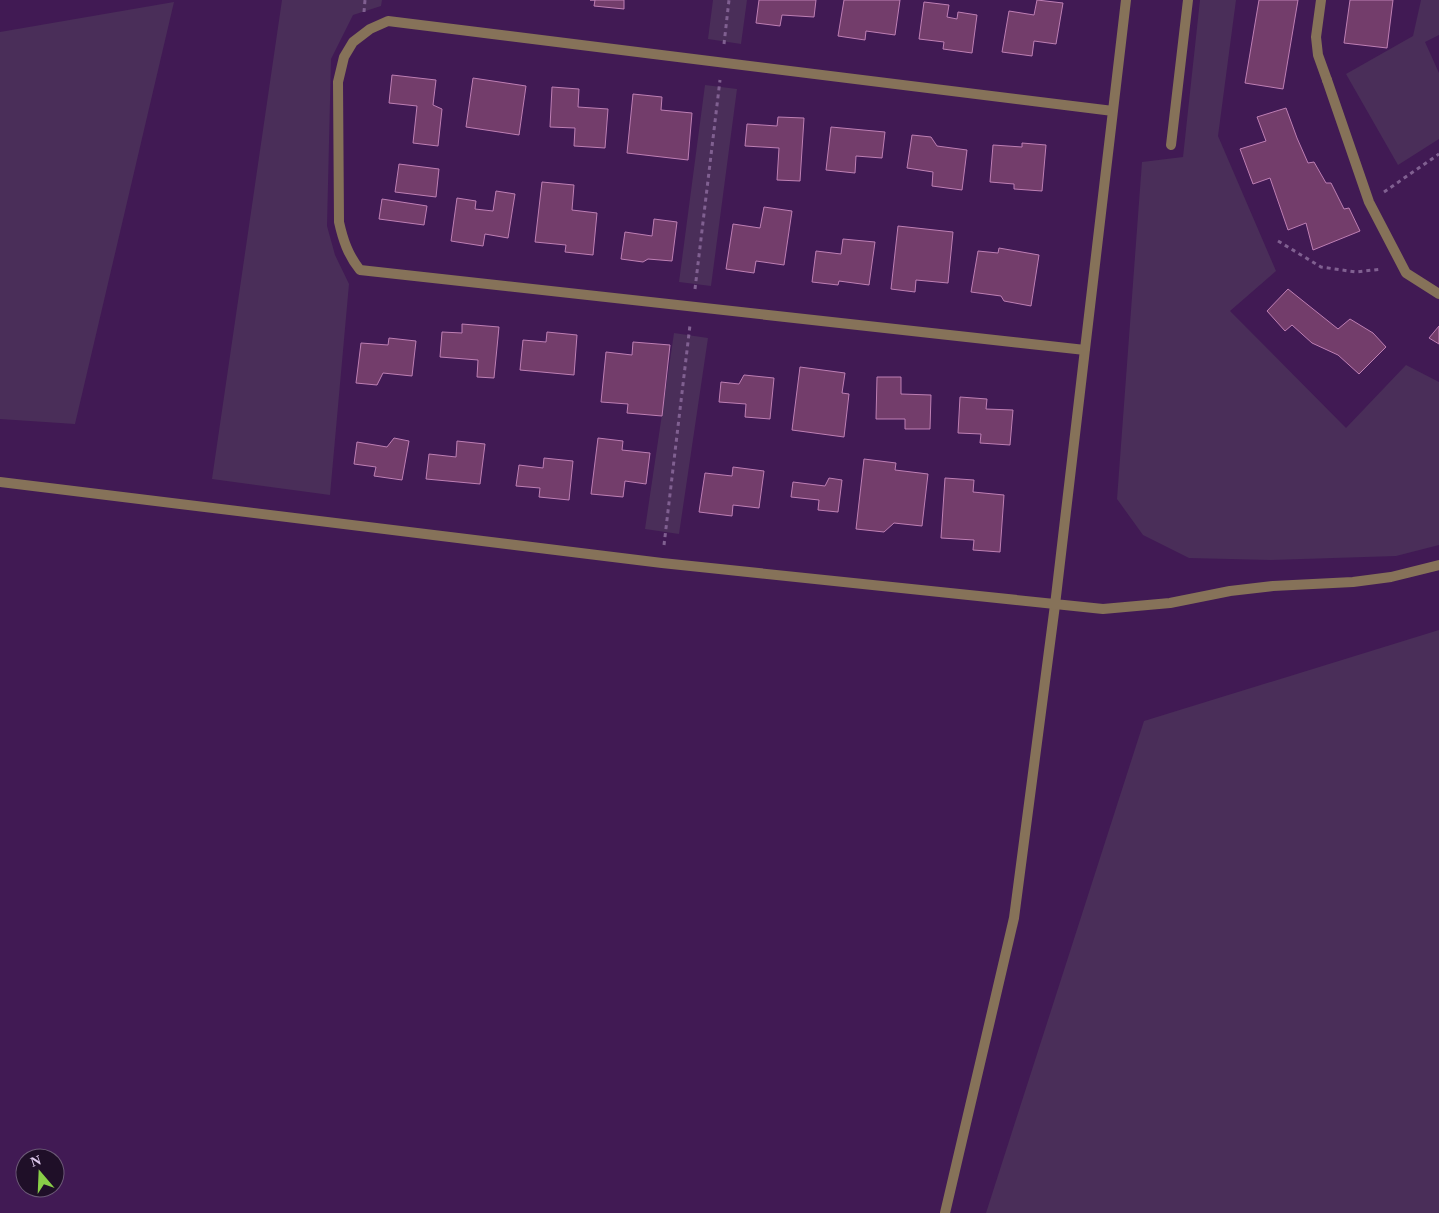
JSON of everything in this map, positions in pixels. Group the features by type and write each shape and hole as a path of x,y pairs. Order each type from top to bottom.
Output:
{"street":[{"path":"945,1213 1014,918 1055,605 1126,0"},
{"path":"1171,145 1188,0"},
{"path":"1321,0 1316,37 1318,55 1369,202 1406,273 1439,294"},
{"path":"1085,350 360,270 351,259 339,222 338,82 344,57 354,42 370,29 388,21 1113,111"},
{"path":"0,482 662,563 1103,609 1170,603 1230,591 1273,586 1353,582 1391,577 1439,566"}],"path":[{"path":"662,563 729,0"},
{"path":"1369,202 1439,154"},
{"path":"1278,241 1322,267 1356,272 1389,268 1406,273"}],"shaded area":[{"path":"282,0 382,0 381,6 353,15 331,59 327,226 335,255 349,284 330,495 212,479"},
{"path":"713,0 747,0 741,44 708,39"},
{"path":"1200,0 1236,0 1218,136 1276,271 1230,311 1346,428 1406,365 1439,382 1439,545 1396,556 1271,560 1189,558 1143,535 1117,499 1142,162 1183,157"},
{"path":"1421,0 1439,0 1439,35 1425,42 1439,73 1439,139 1398,165 1346,74 1413,36"},
{"path":"174,2 75,424 0,419 0,32"},
{"path":"705,85 737,89 711,286 679,282"},
{"path":"674,333 708,338 679,534 645,529"},
{"path":"1439,630 1439,1213 986,1213 1144,721"}],"building":[{"path":"595,0 624,0 624,9 594,6"},
{"path":"759,0 816,0 814,17 782,15 780,26 756,23"},
{"path":"844,0 900,0 895,35 866,31 865,40 838,36"},
{"path":"1037,0 1063,3 1056,44 1034,41 1032,56 1002,52 1009,11 1034,15"},
{"path":"1259,0 1298,0 1283,89 1245,83"},
{"path":"1350,0 1393,0 1387,48 1344,43"},
{"path":"924,2 949,5 947,17 957,19 958,12 977,15 972,53 943,49 944,42 919,39"},
{"path":"392,75 436,80 433,105 442,109 438,146 413,143 417,106 389,103"},
{"path":"473,78 526,86 519,135 466,127"},
{"path":"552,87 579,89 578,107 608,109 605,148 574,146 575,128 550,127"},
{"path":"633,94 662,97 661,110 692,113 688,160 627,153"},
{"path":"1286,108 1308,163 1314,162 1326,183 1331,183 1344,209 1349,208 1360,231 1313,250 1306,223 1288,230 1270,178 1253,184 1240,149 1266,141 1257,117"},
{"path":"778,117 804,118 800,181 777,180 779,148 745,146 747,124 777,126"},
{"path":"831,127 885,132 882,158 856,156 855,173 826,170"},
{"path":"912,135 931,137 937,146 967,150 962,190 932,186 933,172 907,168"},
{"path":"1022,143 1046,145 1042,191 1014,189 1014,184 990,182 993,145 1022,147"},
{"path":"399,164 439,169 436,197 395,192"},
{"path":"542,182 574,185 572,210 597,213 593,255 565,252 566,245 535,242"},
{"path":"496,191 515,194 508,238 485,234 483,246 451,241 457,198 476,201 475,209 493,211"},
{"path":"382,199 427,206 424,225 379,219"},
{"path":"764,207 792,211 784,265 756,261 754,273 726,269 733,224 760,228"},
{"path":"654,219 677,222 672,261 648,259 643,262 621,259 625,232 652,236"},
{"path":"898,226 953,232 948,283 916,280 915,292 891,289"},
{"path":"843,239 875,242 869,285 839,281 838,285 812,282 816,251 841,254"},
{"path":"999,248 1039,255 1031,306 1004,301 1001,296 971,292 978,251 998,253"},
{"path":"1288,289 1338,329 1350,319 1373,333 1386,347 1359,374 1338,355 1312,343 1292,325 1285,331 1267,311"},
{"path":"462,324 499,327 494,378 477,377 478,360 440,357 442,332 462,333"},
{"path":"1439,326 1439,344 1429,338"},
{"path":"547,332 577,335 574,375 520,370 523,340 546,342"},
{"path":"389,338 416,341 412,376 383,373 377,385 356,383 361,343 388,345"},
{"path":"633,342 670,345 662,416 627,413 628,404 601,402 606,352 632,355"},
{"path":"800,367 845,373 842,393 849,394 844,437 792,430"},
{"path":"744,375 774,378 770,419 745,417 746,404 719,402 721,382 739,384"},
{"path":"877,377 901,377 901,394 931,395 930,429 905,429 905,419 876,419"},
{"path":"960,397 987,399 986,409 1013,410 1010,445 980,443 981,434 958,433"},
{"path":"394,438 409,441 402,480 374,476 376,467 354,464 357,442 387,447"},
{"path":"598,438 623,441 622,450 650,453 646,484 625,481 623,497 591,494"},
{"path":"457,441 485,444 480,484 426,479 429,454 456,457"},
{"path":"544,458 573,461 569,500 539,497 540,488 516,486 519,465 543,468"},
{"path":"864,459 896,463 895,470 928,474 922,526 894,523 884,532 856,529"},
{"path":"733,467 764,471 759,508 733,505 732,516 699,512 705,473 732,476"},
{"path":"829,478 842,480 838,512 818,510 819,500 791,497 793,482 825,486"},
{"path":"945,478 974,480 973,492 1004,495 1000,552 973,550 974,540 941,538"}]}
